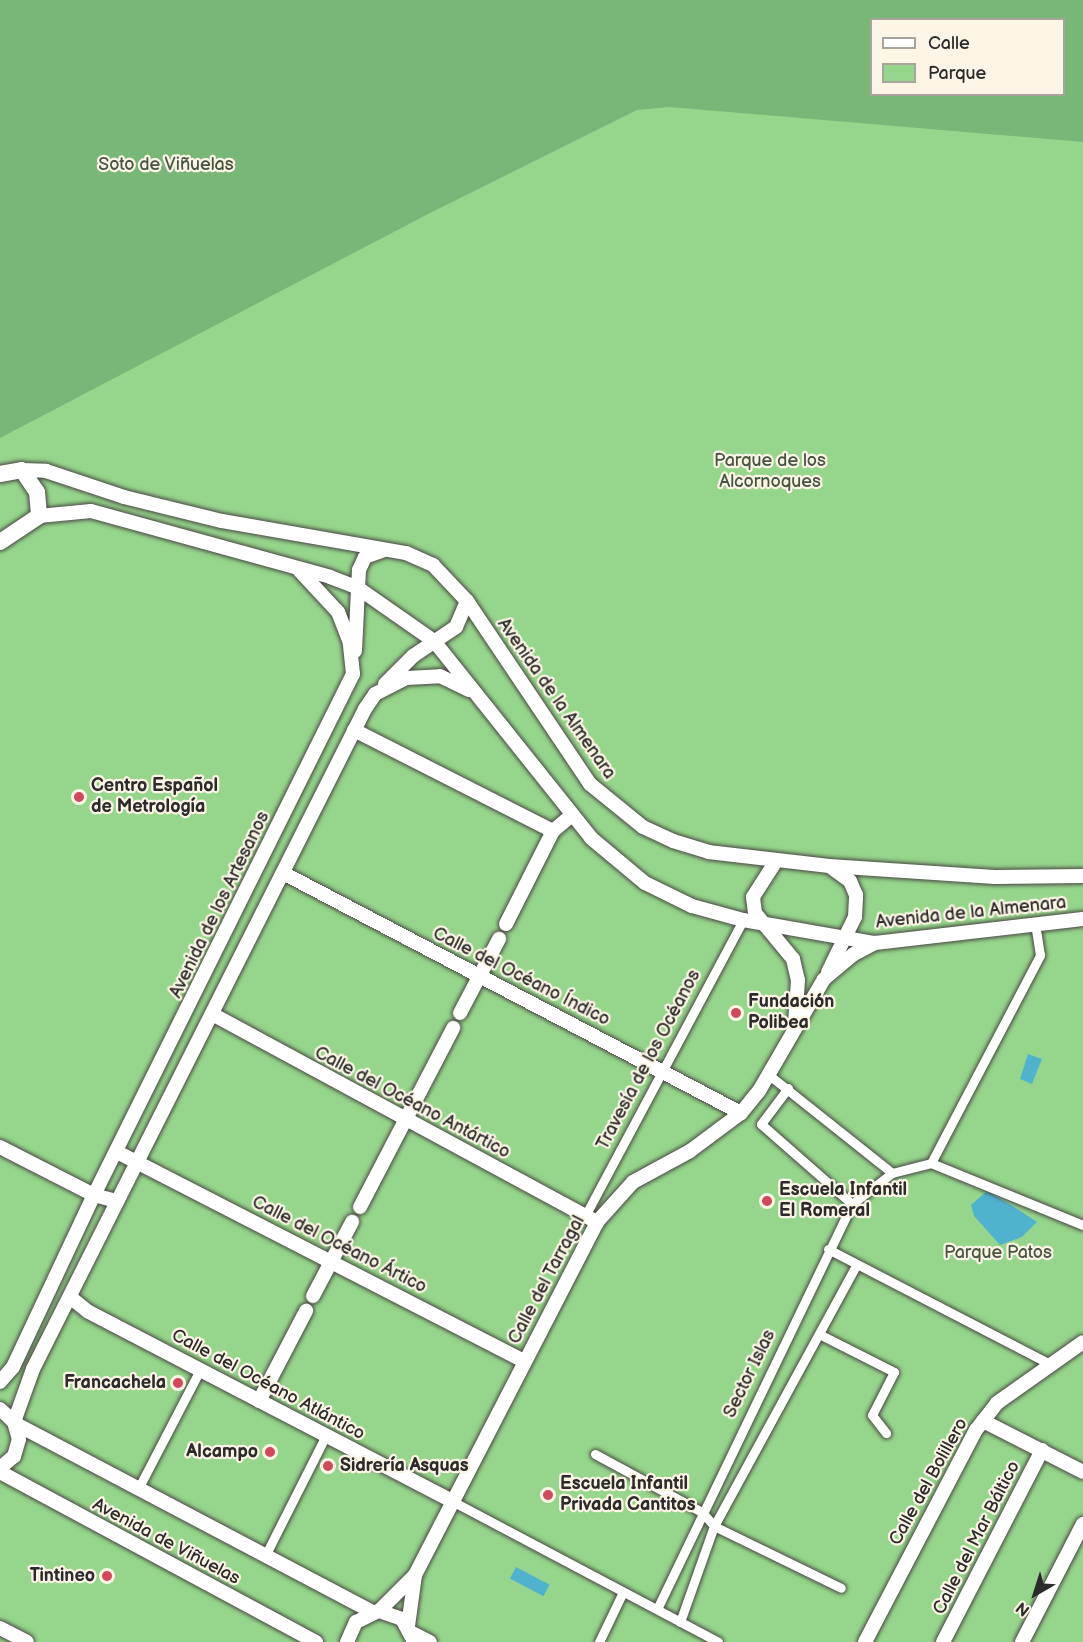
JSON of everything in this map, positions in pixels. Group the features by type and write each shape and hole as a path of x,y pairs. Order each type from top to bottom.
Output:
{"street":[{"path":"0,474 22,470 37,492 39,516 0,542"},
{"name":"Avenida de la Almenara","path":"22,470 46,471 124,497 222,521 386,549 433,565 467,601 590,784 614,807 643,827 673,841 708,852 829,866 995,877 1083,876"},
{"name":"Avenida de la Almenara","path":"39,516 92,511 358,588 434,640 572,816 645,883 692,906 766,925 875,943 1083,919"},
{"name":"Avenida de los Artesanos","path":"0,1382 13,1367 94,1195 353,674 359,570 365,557 386,549"},
{"path":"299,570 338,612 350,643 353,674"},
{"path":"0,1470 18,1448 15,1423 33,1370 354,730 375,694 434,640 456,627 467,601"},
{"path":"375,694 406,678 428,675 451,680 480,698"},
{"path":"354,730 553,831"},
{"path":"506,924 553,831 572,816"},
{"path":"766,925 755,914 753,897 776,861"},
{"path":"829,866 844,874 856,895 855,917 846,938"},
{"name":"Calle del Océano Índico","path":"283,873 741,1113"},
{"name":"Travesía de los Océanos","path":"591,1219 663,1071 743,920"},
{"name":"Calle del Tarragal","path":"766,925 793,959 796,969 795,1028"},
{"path":"1035,925 1041,955 931,1163 1083,1226"},
{"name":"Calle del Tarragal","path":"347,1642 356,1622 376,1612 415,1575 524,1361 591,1219 633,1182 690,1151 741,1113 769,1075 846,938"},
{"path":"460,1013 499,939"},
{"name":"Calle del Tarragal","path":"824,979 854,954 875,943"},
{"name":"Calle del Océano Antártico","path":"212,1014 404,1121 591,1219"},
{"path":"360,1207 453,1028"},
{"path":"769,1075 892,1173"},
{"path":"788,1088 761,1124 852,1204"},
{"path":"0,1147 94,1195 117,1201"},
{"path":"117,1152 137,1163"},
{"name":"Calle del Océano Ártico","path":"137,1163 332,1260 524,1361"},
{"name":"Sector Islas","path":"658,1607 852,1204 892,1173 931,1163"},
{"path":"314,1296 352,1222"},
{"path":"828,1250 1050,1364"},
{"path":"680,1622 714,1526 821,1335 857,1264"},
{"name":"Calle del Océano Atlántico","path":"70,1297 76,1305 325,1437 452,1501"},
{"path":"260,1401 306,1311"},
{"path":"821,1335 894,1372 872,1415 886,1433"},
{"name":"Calle del Bolillero","path":"865,1642 983,1421 997,1403 1083,1342"},
{"name":"Avenida de Viñuelas","path":"138,1489 200,1370"},
{"name":"Avenida de Viñuelas","path":"0,1409 15,1423 265,1556 376,1612 395,1615 411,1634"},
{"path":"983,1421 1083,1472"},
{"name":"Avenida de Viñuelas","path":"265,1556 325,1437"},
{"name":"Calle del Mar Báltico","path":"943,1642 1042,1450"},
{"path":"595,1455 702,1512 714,1526 841,1588"},
{"name":"Avenida de Viñuelas","path":"0,1470 316,1642"},
{"path":"452,1501 623,1593 658,1607 680,1622 718,1642"},
{"path":"1022,1642 1083,1524"},
{"name":"Calle del Tarragal","path":"411,1634 415,1575"},
{"path":"599,1642 623,1593"},
{"path":"0,1628 27,1642"},
{"path":"411,1634 430,1642"}],"green space":[{"path":"0,0 1083,0 1083,1642 0,1642"},
{"name":"Soto de Viñuelas","path":"0,0 1083,0 1083,142 669,107 637,110 432,212 0,438"}],"water":[{"path":"1028,1054 1042,1059 1032,1084 1020,1079"},
{"path":"987,1191 1037,1222 1022,1237 1000,1245 974,1216 971,1205"},
{"path":"516,1567 550,1585 543,1596 510,1578"}],"place":[{"name":"Centro Español de Metrología","path":"79,797"},
{"name":"Fundación Polibea","path":"736,1013"},
{"name":"Escuela Infantil El Romeral","path":"767,1201"},
{"name":"Francachela","path":"178,1383"},
{"name":"Alcampo","path":"270,1452"},
{"name":"Sidrería Asquas","path":"328,1466"},
{"name":"Escuela Infantil Privada Cantitos","path":"548,1495"},
{"name":"Tintineo","path":"107,1576"}],"park label":[{"name":"Parque de los Alcornoques","path":"770,472"},
{"name":"Parque Patos","path":"998,1253"}]}
